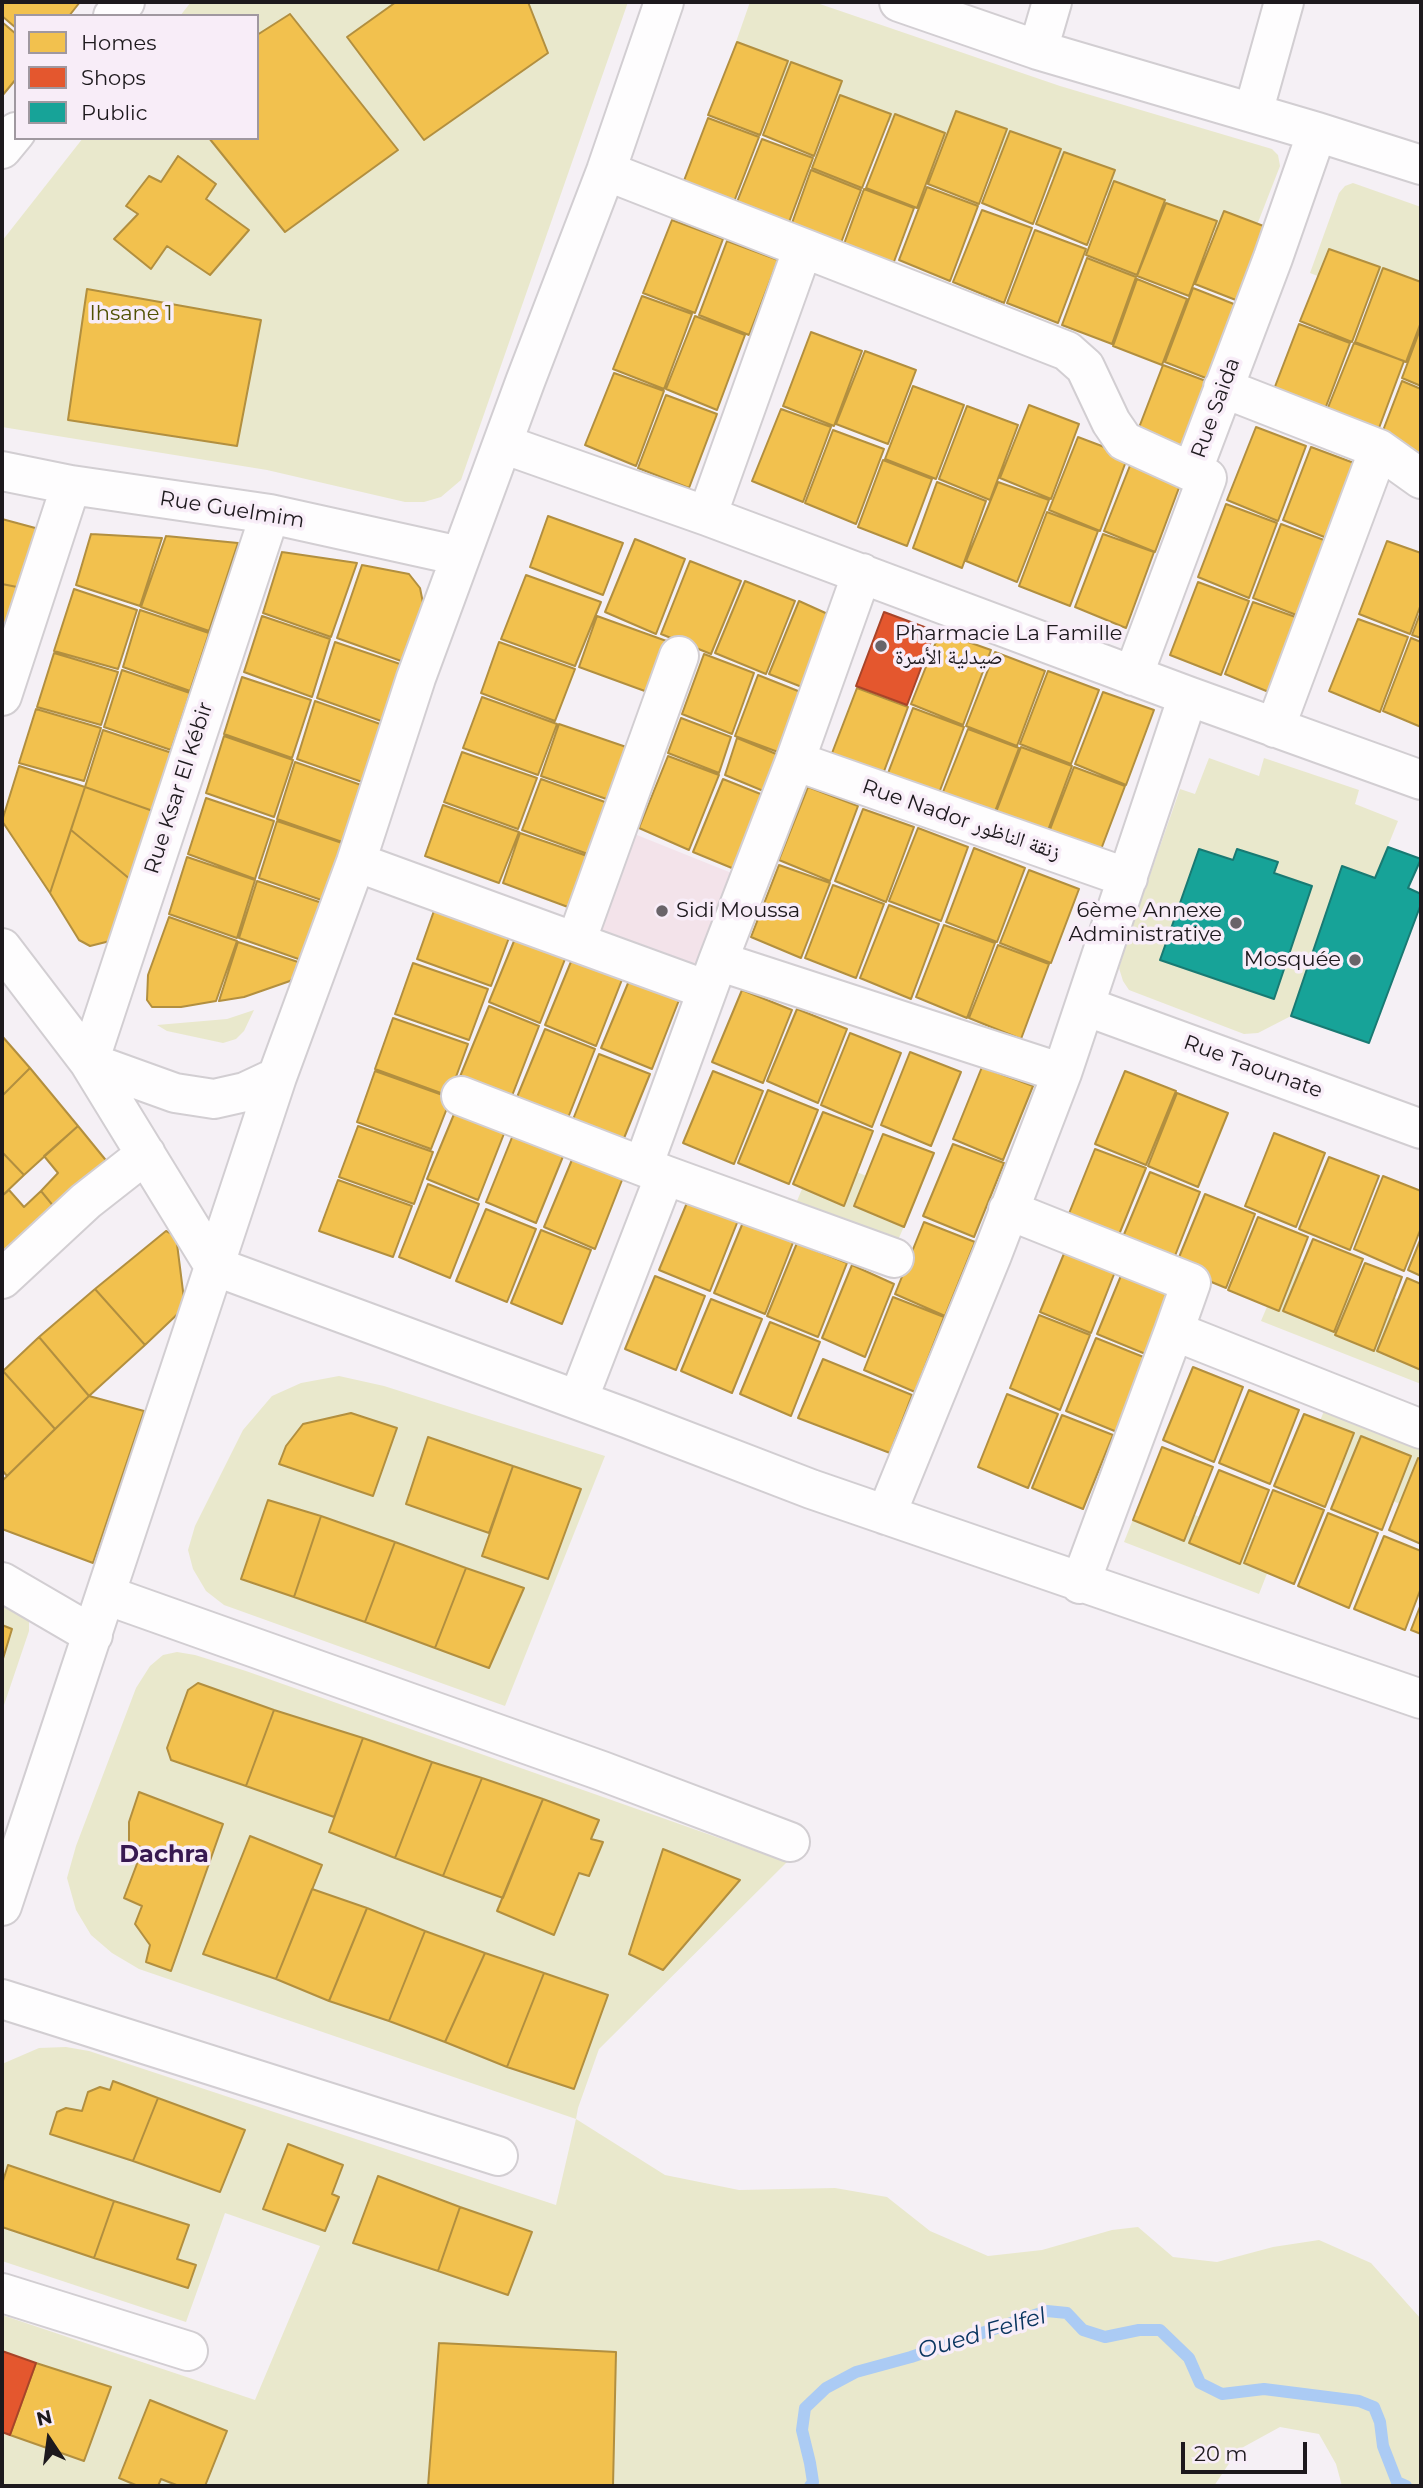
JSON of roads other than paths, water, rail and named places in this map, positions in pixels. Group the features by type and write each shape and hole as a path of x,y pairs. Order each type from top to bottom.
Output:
{"street":[{"path":"2,1906 277,1077 356,862 416,678 606,171 664,2"},
{"path":"899,2 1038,50 1421,165"},
{"path":"1038,50 1052,2"},
{"path":"1254,113 1284,2"},
{"name":"Rue Saida","path":"1133,676 1207,478 1192,472 1273,258 1317,132"},
{"path":"2,149 14,134"},
{"path":"606,171 1067,351 1085,367 1111,422 1124,441 1192,472"},
{"path":"707,516 803,248"},
{"path":"1223,388 1379,449 1421,479"},
{"path":"503,444 707,516 1133,676 1421,780"},
{"path":"1275,728 1379,449"},
{"name":"Rue Guelmim","path":"2,471 71,485 270,514 460,556"},
{"path":"2,696 71,485"},
{"name":"Rue Ksar El Kébir","path":"89,1062 270,514"},
{"path":"578,1400 654,1170 713,976 795,761 862,573"},
{"path":"576,942 678,656"},
{"path":"886,1515 1062,1073 1188,696"},
{"name":"Rue Nador زنقة الناظور","path":"795,761 1128,878"},
{"path":"356,862 576,942 713,976 1062,1073"},
{"path":"2,948 89,1062 214,1266 811,1489 1080,1584 1421,1699"},
{"name":"Rue Taounate","path":"1085,1006 1421,1129"},
{"path":"89,1062 175,1093 214,1098 245,1092 277,1077"},
{"path":"461,1096 894,1258"},
{"path":"2,1279 86,1201 146,1154"},
{"path":"1008,1210 1191,1283 1080,1584"},
{"path":"1174,1331 1421,1429"},
{"path":"2,1582 93,1635"},
{"path":"106,1595 790,1842"},
{"path":"2,1999 498,2156"},
{"path":"2,2293 188,2351"}],"waterway":[{"name":"Oued Felfel","path":"810,2486 813,2482 802,2430 805,2408 826,2388 856,2372 911,2357 1047,2311 1067,2313 1083,2330 1105,2337 1139,2330 1160,2330 1189,2358 1200,2383 1222,2394 1264,2389 1359,2401 1374,2407 1380,2422 1383,2446 1397,2482 1406,2486"}],"place":[{"name":"Pharmacie La Famille صيدلية الأسرة","path":"881,646"},
{"name":"Sidi Moussa","path":"662,911"},
{"name":"6ème Annexe Administrative","path":"1236,923"},
{"name":"Mosquée","path":"1355,960"}],"district":[{"name":"Dachra","path":"164,1855"}],"park label":[{"name":"Ihsane 1","path":"131,314"}]}
